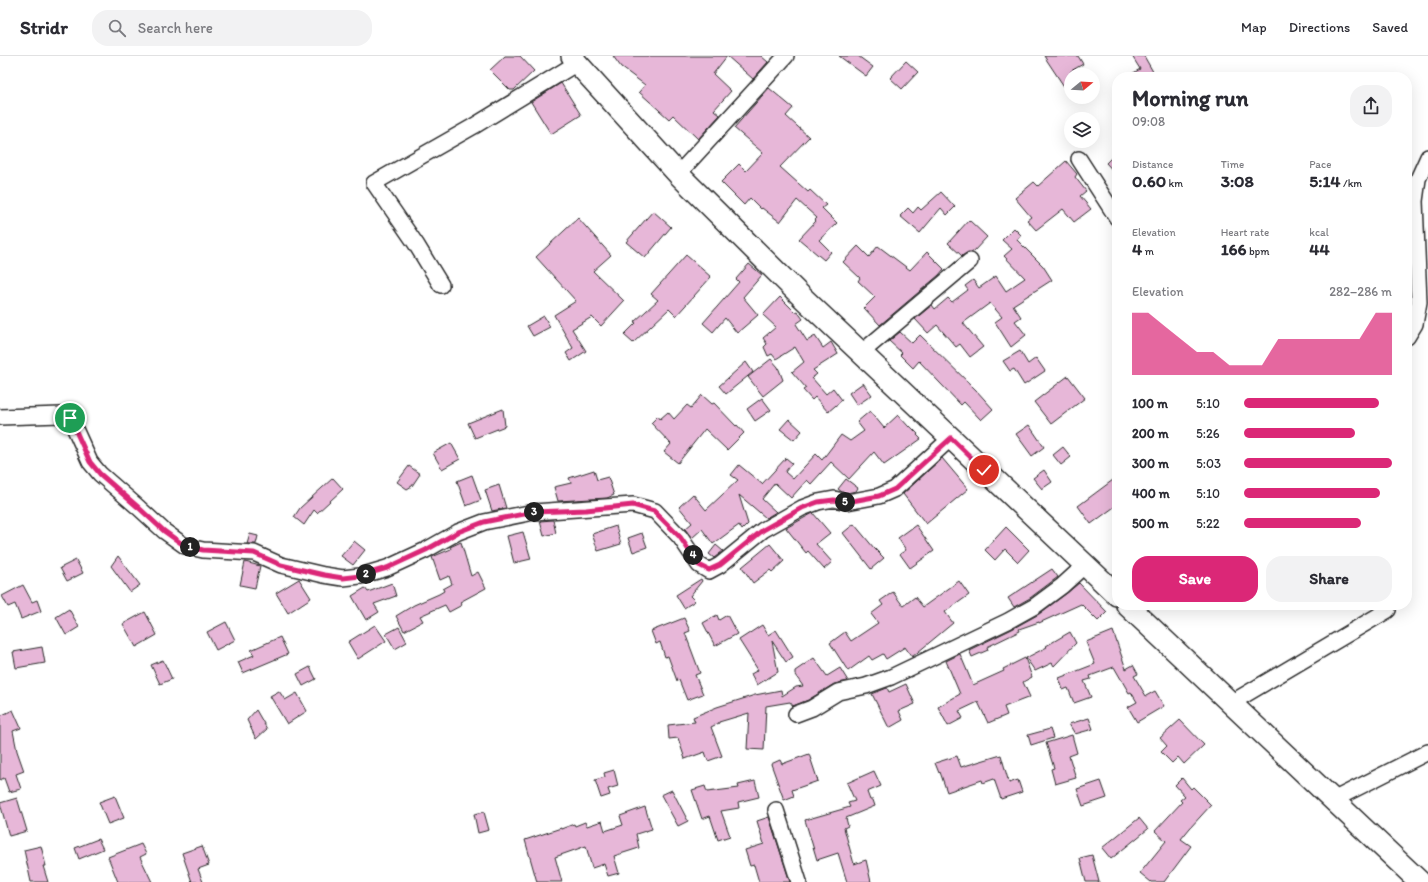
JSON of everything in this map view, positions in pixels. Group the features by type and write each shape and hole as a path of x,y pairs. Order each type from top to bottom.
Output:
{"main road":[{"path":"574,60 678,174 802,297 1112,590"},
{"path":"1132,610 1420,882"}],"street":[{"path":"678,174 786,56"},
{"path":"441,285 416,244 374,183 474,126 574,60"},
{"path":"1412,329 1415,324 1419,302 1415,201 1418,179 1428,157"},
{"path":"1079,159 1112,210"},
{"path":"861,353 970,261"},
{"path":"0,416 61,415 70,418 90,462 100,474 164,531 185,546 203,550 254,553 281,565 343,578 360,576 387,568 426,550 458,532 484,522 534,512 586,510 633,505 654,511 680,537 699,565 709,570 720,565 763,530 802,508 818,502 829,500 847,502 879,496 895,489 951,438"},
{"path":"796,714 812,708 838,692 866,686 891,677 1008,621 1040,602 1062,586 1085,565"},
{"path":"1231,703 1388,610"},
{"path":"1333,800 1428,752"},
{"path":"776,810 799,882"}],"building":[{"path":"505,56 520,56 534,71 514,90 510,90 490,70"},
{"path":"613,56 727,56 713,74 731,91 714,110 720,115 698,139 673,115 669,119 639,92 645,85 621,67"},
{"path":"727,56 761,56 768,62 753,79"},
{"path":"839,56 858,56 873,67 866,76"},
{"path":"1044,56 1078,56 1083,64 1076,68 1064,68 1064,86"},
{"path":"1132,56 1144,56 1153,72 1135,72 1140,69"},
{"path":"906,61 918,72 902,89 890,78"},
{"path":"561,83 581,115 551,134 531,102"},
{"path":"769,88 793,108 786,116 809,137 780,167 808,192 810,190 826,205 822,208 837,223 819,240 831,252 824,260 799,239 817,218 797,200 780,222 762,208 761,209 750,198 744,205 721,182 739,164 746,171 763,153 734,128"},
{"path":"1112,157 1112,170 1106,163"},
{"path":"1066,161 1077,174 1075,177 1086,191 1080,196 1091,209 1074,222 1063,209 1036,230 1027,220 1031,217 1015,198 1034,182 1038,186"},
{"path":"941,192 955,207 947,215 941,208 920,233 900,216 908,208 913,213 918,207 921,210"},
{"path":"653,211 671,227 645,258 626,242"},
{"path":"578,218 611,255 593,271 624,301 601,326 592,317 572,329 586,351 571,361 566,353 573,348 554,315 576,301 536,257"},
{"path":"969,220 987,237 973,252 968,252 962,256 948,243"},
{"path":"1014,228 1021,235 1017,240 1043,266 1052,280 1013,305 1021,317 1015,321 1026,335 1011,347 995,322 1002,317 990,303 963,323 983,347 970,357 960,344 956,347 937,325 928,333 915,319 932,305 935,309 948,298 952,302 968,290 965,286 973,280 979,288 996,276 1006,291 1025,278 1004,256 1012,249 1002,240"},
{"path":"858,246 869,257 878,246 910,270 927,252 944,269 939,275 880,325 864,308 875,297 858,281 860,278 843,262"},
{"path":"686,255 711,277 676,316 669,309 633,343 624,335 636,323 634,322 658,300 651,294"},
{"path":"749,264 762,275 743,297 758,315 737,333 725,318 713,332 703,323 739,282 736,279"},
{"path":"780,297 795,312 797,311 803,319 796,324 807,341 815,336 823,348 831,342 838,354 813,370 817,374 812,378 826,394 833,388 842,400 828,412 815,397 812,400 803,390 806,388 792,372 804,362 795,347 776,359 772,354 768,356 764,347 767,344 763,338 776,327 763,315"},
{"path":"544,316 550,327 533,336 527,326"},
{"path":"900,332 912,343 920,335 976,390 993,409 981,420 964,402 961,405 919,361 913,368 900,355 902,353 889,341"},
{"path":"1020,351 1028,364 1036,358 1045,371 1024,385 1014,369 1010,371 1003,361"},
{"path":"771,359 778,367 783,380 763,396 748,377"},
{"path":"746,362 753,372 726,394 719,386"},
{"path":"1068,376 1085,398 1051,424 1034,402"},
{"path":"863,383 872,395 857,405 849,393"},
{"path":"702,395 712,404 714,403 744,433 727,450 705,429 678,463 664,452 671,444 651,423 658,416 660,419 668,412 674,419 687,405 691,408"},
{"path":"762,398 771,410 755,421 747,409"},
{"path":"503,409 505,426 475,438 468,423"},
{"path":"870,411 884,428 898,415 918,434 917,435 921,439 884,465 874,452 849,479 831,462 811,484 807,480 791,498 775,483 762,499 776,512 766,518 739,495 748,524 742,530 739,525 713,544 702,529 692,538 685,529 692,523 679,507 693,494 706,510 738,480 731,475 739,465 762,484 786,458 792,463 785,472 793,479 816,454 822,460 841,435 850,441 864,431 857,422"},
{"path":"789,419 802,431 794,440 780,429"},
{"path":"1029,425 1044,447 1032,456 1016,434"},
{"path":"451,443 460,459 442,469 433,453"},
{"path":"1063,447 1071,457 1061,465 1053,455"},
{"path":"942,458 968,489 926,524 903,494"},
{"path":"409,466 420,474 412,486 407,489 397,482"},
{"path":"594,470 597,480 608,477 614,495 607,498 558,501 554,487 571,483 569,478"},
{"path":"1044,470 1052,482 1042,489 1033,478"},
{"path":"472,475 481,500 466,506 457,481"},
{"path":"333,478 343,489 317,513 314,510 304,525 294,517 300,508"},
{"path":"846,479 858,488 856,491 847,493 838,489"},
{"path":"1112,481 1112,509 1091,524 1078,506"},
{"path":"499,485 506,508 492,511 485,490"},
{"path":"813,513 830,533 816,544 832,562 824,569 808,551 806,553 786,528"},
{"path":"553,520 556,533 544,536 540,521"},
{"path":"854,524 884,558 871,569 843,533"},
{"path":"916,525 934,551 910,568 900,554 906,550 898,538"},
{"path":"616,526 621,544 598,551 592,534"},
{"path":"1006,527 1029,550 1018,562 1005,549 995,560 985,550"},
{"path":"523,532 531,559 514,563 507,536"},
{"path":"642,533 647,547 633,552 628,538"},
{"path":"250,534 258,536 256,544 247,544"},
{"path":"354,541 365,550 353,565 341,556"},
{"path":"461,542 471,576 478,572 486,588 460,602 462,605 449,612 445,605 420,616 423,621 404,631 396,616 414,605 439,594 444,591 443,589 452,584 449,576 440,580 432,557 451,549 450,547"},
{"path":"770,544 784,561 772,572 770,570 753,583 742,567"},
{"path":"716,545 723,551 714,558 709,554"},
{"path":"118,556 140,585 130,592 111,566"},
{"path":"76,560 83,573 67,581 60,568"},
{"path":"245,562 260,566 255,588 240,585"},
{"path":"1052,569 1058,577 1030,598 1014,607 1008,598"},
{"path":"299,579 311,598 288,613 276,593"},
{"path":"701,579 702,581 690,596 695,601 684,608 676,595"},
{"path":"959,581 969,595 945,612 953,623 912,657 905,647 886,659 883,654 872,660 869,656 848,671 830,643 845,632 851,641 878,623 871,614 883,605 880,601 893,592 903,606 915,597 923,607"},
{"path":"392,583 396,596 374,604 379,612 366,620 352,596 365,588 368,592"},
{"path":"1079,583 1107,612 1098,621 1081,604 1039,623 1019,629 1020,631 987,647 988,650 972,657 969,650 1039,614"},
{"path":"23,585 32,602 37,600 41,611 21,619 15,604 8,607 2,596"},
{"path":"69,609 79,627 66,635 56,617"},
{"path":"145,612 157,635 136,647 123,624"},
{"path":"717,615 719,620 727,615 737,634 715,646 703,623"},
{"path":"684,618 690,631 685,633 700,673 695,675 703,694 687,700 679,680 677,681 668,656 665,657 660,642 656,644 651,631"},
{"path":"226,622 235,640 216,650 207,632"},
{"path":"375,625 386,641 358,659 348,642"},
{"path":"762,625 768,635 776,630 793,657 786,662 772,641 778,672 757,685 751,674 758,670 739,640"},
{"path":"399,627 407,642 395,649 386,634"},
{"path":"1113,631 1126,669 1133,665 1138,674 1134,676 1146,696 1155,691 1164,706 1137,722 1128,707 1137,702 1131,692 1129,693 1114,667 1090,676 1091,679 1084,681 1091,697 1074,703 1068,688 1063,690 1059,678 1095,664 1086,642"},
{"path":"1070,632 1076,643 1054,666 1052,663 1035,671 1026,658 1047,647 1046,646"},
{"path":"280,637 288,654 243,673 238,662 254,655 251,650"},
{"path":"42,647 45,663 16,668 13,652"},
{"path":"960,654 973,685 1004,671 1003,669 1025,658 1032,677 1023,682 1030,697 1004,707 1007,715 988,723 978,702 959,711 963,718 948,726 938,707 960,694 946,661"},
{"path":"814,658 827,676 840,668 848,681 834,684 808,700 793,706 790,702 766,706 764,750 747,749 749,713 719,722 711,727 722,756 708,761 705,752 685,759 678,738 669,739 668,725 695,722 693,717 717,707 755,695 781,690 782,696 796,687 803,686 795,675 795,671"},
{"path":"163,660 172,679 160,684 151,665"},
{"path":"310,667 316,679 303,686 297,674"},
{"path":"906,684 915,704 899,711 903,720 889,728 872,694 887,688 889,692"},
{"path":"279,691 285,700 297,693 307,711 287,724 270,696"},
{"path":"13,710 21,728 13,731 17,751 24,771 16,774 21,789 9,792 4,778 0,780 0,716"},
{"path":"256,710 267,729 256,739 247,720"},
{"path":"1089,718 1093,729 1075,734 1069,724"},
{"path":"1180,720 1204,745 1184,764 1178,757 1172,763 1161,752 1167,746 1160,738"},
{"path":"1050,729 1053,738 1031,745 1028,735"},
{"path":"1072,735 1077,753 1069,756 1076,778 1055,784 1051,769 1054,768 1046,743"},
{"path":"809,754 818,781 792,790 794,796 784,800 771,764 780,760 782,764"},
{"path":"1001,755 1009,783 1018,780 1022,792 1001,799 994,779 983,783 982,780 947,792 935,763 957,756 961,767"},
{"path":"614,770 618,786 608,789 610,795 601,798 595,780 605,777 604,773"},
{"path":"874,771 881,786 867,792 870,800 873,800 875,806 846,818 848,826 844,828 854,864 866,860 871,882 847,882 838,853 817,860 805,820 850,807 848,803 855,801 847,783"},
{"path":"1182,778 1191,789 1193,787 1211,805 1181,839 1191,846 1164,882 1151,882 1140,873 1166,841 1155,831 1182,802 1180,800 1185,796 1175,785"},
{"path":"755,781 759,797 738,802 739,808 721,811 730,836 718,840 710,816 702,819 692,790 705,786 707,792 739,788 738,785"},
{"path":"1101,781 1107,798 1083,806 1077,789"},
{"path":"672,790 688,821 678,826 661,795"},
{"path":"115,796 124,818 108,824 99,802"},
{"path":"17,798 27,831 9,836 0,803"},
{"path":"645,807 652,829 636,834 639,848 614,856 619,873 608,876 604,864 592,868 586,846 555,857 562,882 537,882 525,840 574,824 575,826 585,822 587,826 602,821 605,831 623,825 620,816"},
{"path":"484,812 489,830 478,833 474,814"},
{"path":"769,817 790,882 759,882 754,865 750,866 745,850 764,844 757,821"},
{"path":"1139,818 1148,829 1111,859 1102,848"},
{"path":"98,839 103,849 79,859 75,848"},
{"path":"141,844 146,854 140,857 152,882 118,882 108,857"},
{"path":"41,846 46,866 43,866 48,882 31,882 24,850"},
{"path":"202,846 209,865 198,869 203,882 192,882 182,853"},
{"path":"1092,855 1099,882 1086,882 1080,858"}],"route":[{"path":"70,418 77,430 90,462 100,474 164,531 185,546 203,550 254,553 281,565 343,578 360,576 387,568 426,550 458,532 484,522 534,512 586,510 633,505 654,511 668,523 680,537 699,565 709,570 720,565 731,554 763,530 802,508 818,502 834,500 847,502 879,496 895,489 951,438 984,470"}]}
